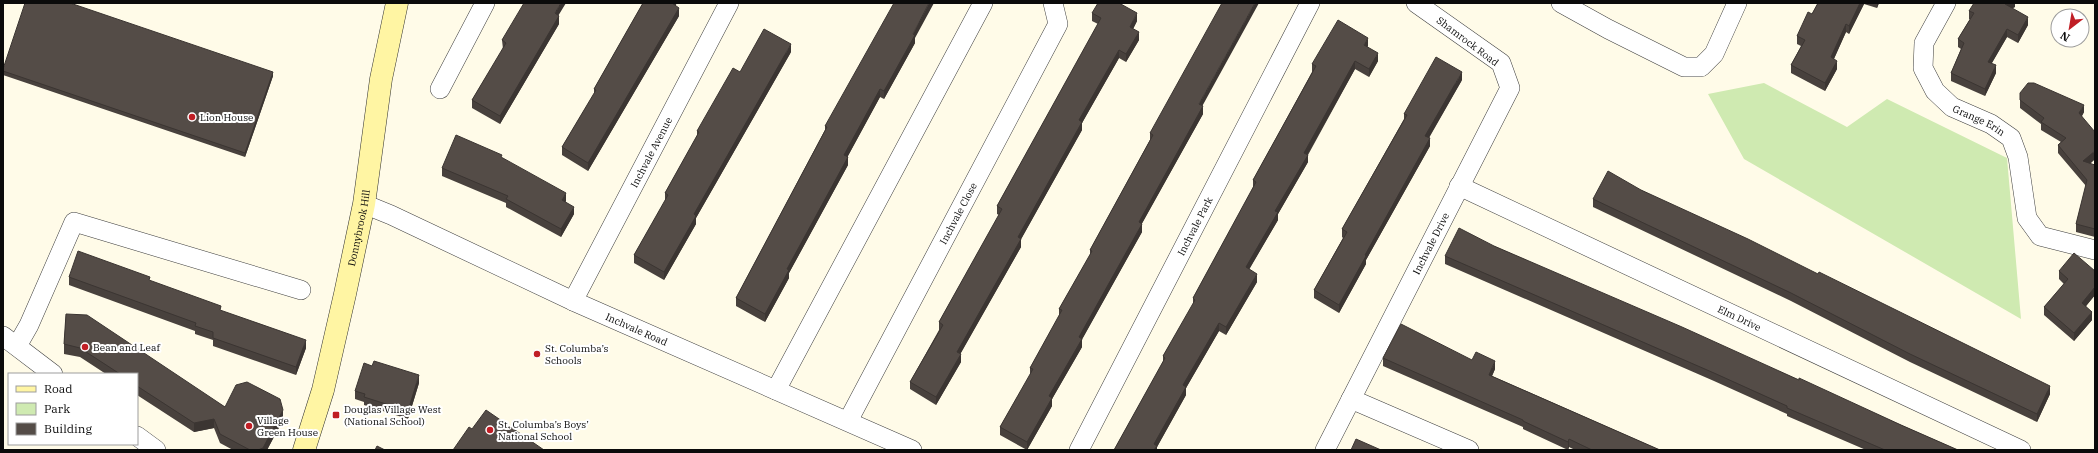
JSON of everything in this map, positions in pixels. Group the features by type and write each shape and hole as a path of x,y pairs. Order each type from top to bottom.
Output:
{"main road":[{"name":"Donnybrook Hill","path":"304,450 323,390 364,204 381,79 398,3"}],"street":[{"path":"440,89 485,3"},
{"name":"Inchvale Avenue","path":"574,301 730,3"},
{"path":"776,390 982,3"},
{"name":"Inchvale Close","path":"848,422 1058,24 1053,3"},
{"name":"Inchvale Park","path":"1079,450 1310,3"},
{"name":"Shamrock Road","path":"1416,3 1501,63 1510,88"},
{"path":"1561,3 1608,29 1684,66 1701,67 1714,54 1736,3"},
{"name":"Grange Erin","path":"1946,3 1924,43 1923,68 1935,91 1952,107 1991,124 2011,138 2018,157 2028,218 2040,236 2095,250"},
{"name":"Inchvale Drive","path":"1325,450 1510,88"},
{"name":"Elm Drive","path":"1459,186 2021,450"},
{"name":"Inchvale Road","path":"364,204 574,301 912,450"},
{"path":"52,373 10,341 29,325 74,222 301,290"},
{"path":"1351,399 1469,450"},
{"path":"138,437 156,450"}],"green space":[{"path":"1764,83 1847,127 1887,99 2007,158 2021,319 1744,159 1708,94"}],"building":[{"name":"Lion House","path":"25,3 70,3 273,72 245,153 3,71"},
{"path":"524,3 561,3 555,13 559,16 500,116 472,100 506,43 502,40"},
{"path":"643,3 672,3 679,8 588,163 562,147 596,90 594,89"},
{"path":"894,3 929,3 913,34 915,35 884,91 880,89 844,155 848,157 787,269 789,270 765,314 736,298 827,127 825,126"},
{"path":"1098,3 1119,3 1137,13 1130,27 1139,32 1126,54 1119,50 1079,120 1082,122 1018,237 1021,239 957,352 961,354 936,397 910,382 943,325 939,322 1002,209 997,206 1101,18 1092,13"},
{"path":"1222,3 1255,3 1199,104 1203,106 1139,222 1142,224 1079,337 1082,339 1049,396 1052,398 1027,442 1000,427 1033,369 1030,368 1062,310 1059,309 1092,251 1090,250 1153,135 1150,133"},
{"path":"1818,3 1860,3 1849,26 1846,24 1831,57 1837,61 1825,83 1791,65 1805,40 1797,36 1808,12 1812,14"},
{"path":"1974,3 2006,3 2005,4 2028,17 2018,35 2007,29 1988,62 1996,65 1985,89 1951,73 1964,43 1958,39 1974,13 1969,11"},
{"path":"1338,20 1368,38 1364,45 1378,53 1369,69 1355,61 1304,153 1308,155 1275,211 1278,212 1246,267 1257,274 1226,327 1219,323 1183,385 1186,387 1154,444 1157,446 1154,450 1114,450 1165,358 1163,356 1195,300 1193,298 1256,182 1253,180 1316,66 1312,64"},
{"path":"764,29 791,44 694,214 696,216 664,272 634,255 668,195 665,193 699,132 697,131 733,68 740,72"},
{"path":"1436,57 1462,72 1425,136 1430,138 1339,305 1314,290 1347,232 1342,229 1407,115 1404,114"},
{"path":"2028,83 2034,83 2084,105 2079,113 2095,132 2095,151 2083,161 2095,165 2095,229 2076,224 2087,180 2058,145 2066,138 2041,122 2044,118 2020,100 2020,93"},
{"path":"456,135 502,155 501,157 566,193 562,200 574,207 561,229 506,199 508,196 442,168"},
{"path":"1608,171 1641,190 1748,239 1818,274 1819,272 2050,386 2037,414 1910,354 1791,293 1593,199"},
{"path":"1459,228 1494,246 1682,327 1799,380 1799,378 1958,450 1885,450 1787,408 1787,406 1714,373 1445,256"},
{"path":"78,251 150,277 149,280 221,306 220,310 306,340 296,367 213,338 213,332 195,326 196,323 69,277"},
{"path":"2074,253 2095,271 2095,287 2082,303 2092,312 2074,333 2044,307 2068,279 2059,271"},
{"path":"66,314 87,315 225,407 236,385 247,382 280,399 283,410 263,448 258,450 250,450 220,434 214,419 194,423 138,387 138,373 118,373 80,348 64,344"},
{"path":"1401,324 1472,360 1476,352 1495,361 1489,375 1660,450 1592,450 1569,439 1568,442 1523,420 1383,358"},
{"path":"374,361 419,375 408,411 364,397 365,394 355,391 364,363 372,366"},
{"path":"486,410 544,450 453,450 469,427 472,429"},
{"path":"1356,439 1381,450 1351,450"},
{"path":"377,446 385,450 375,450"}],"place":[{"name":"Lion House","path":"192,117"},
{"name":"Bean and Leaf","path":"85,347"},
{"name":"St. Columba’s Schools","path":"537,354"},
{"name":"Douglas Village West (National School)","path":"336,415"},
{"name":"Village Green House","path":"249,426"},
{"name":"St. Columba’s Boys’ National School","path":"490,430"}]}
